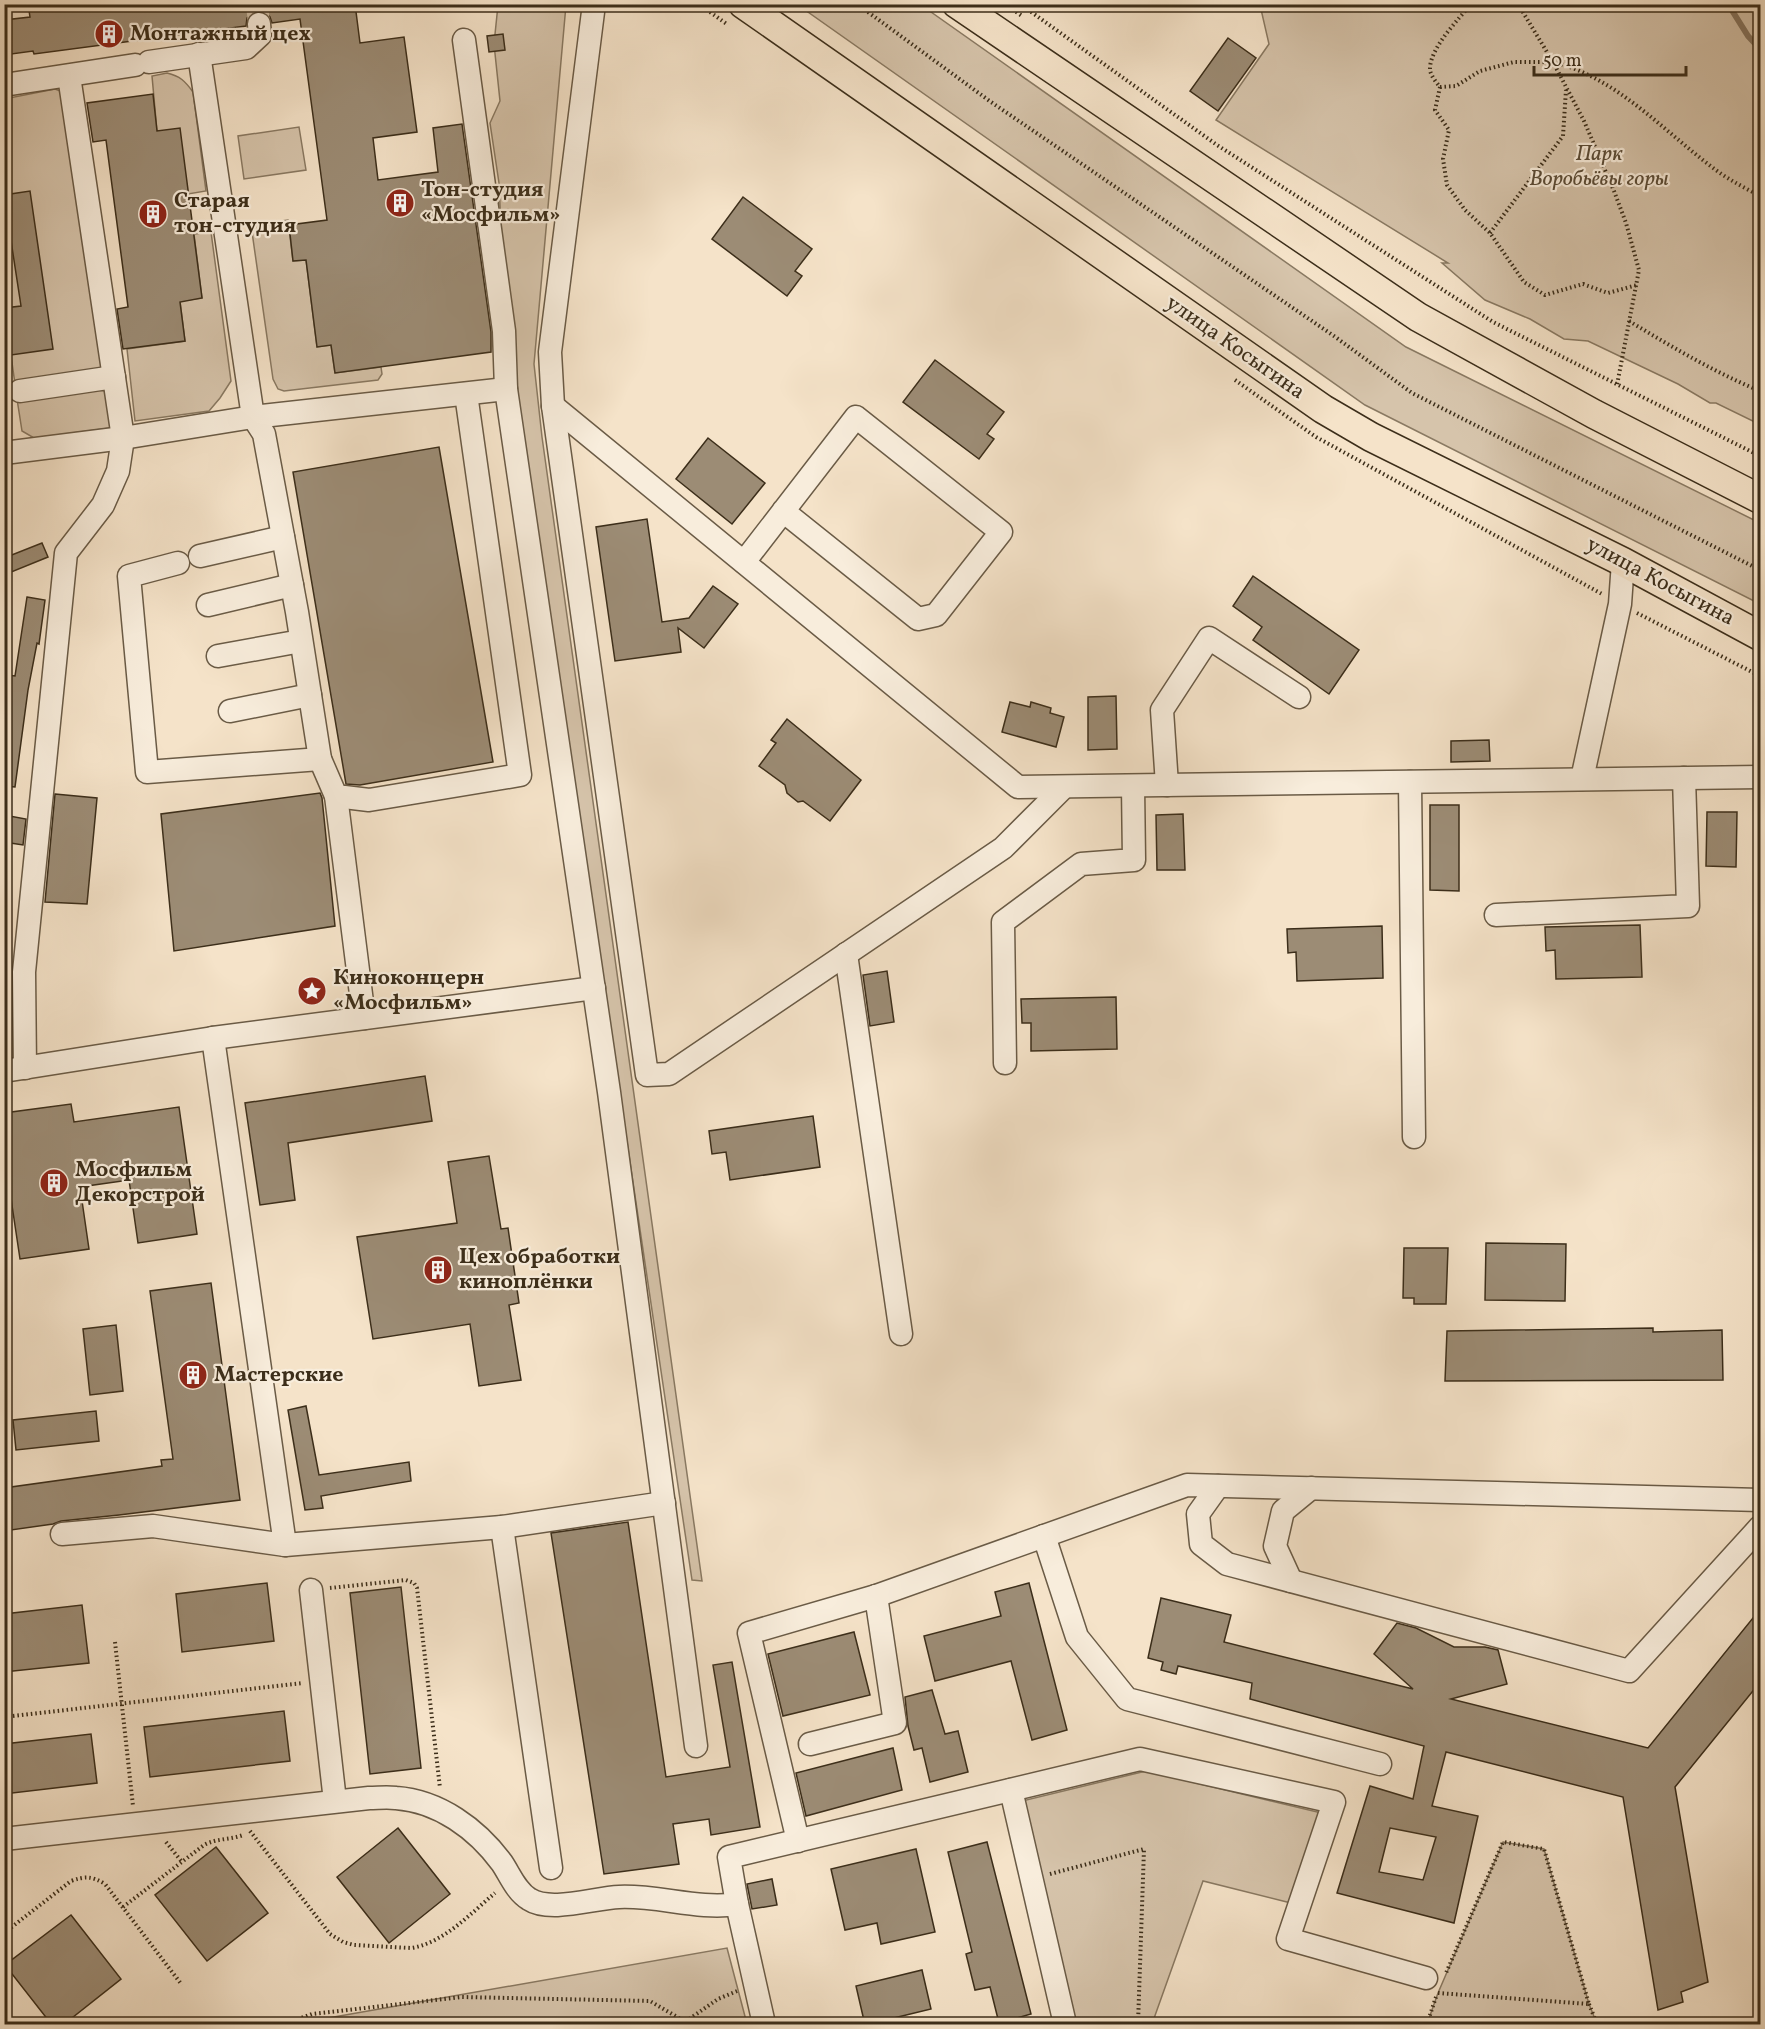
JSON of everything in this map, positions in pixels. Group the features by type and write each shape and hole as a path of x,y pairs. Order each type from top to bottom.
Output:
{"main road":[{"name":"улица Косыгина","path":"743,4 1323,410 1371,437 1623,562 1761,636"},
{"path":"957,4 1418,317 1594,414 1761,499"}],"street":[{"path":"594,4 550,352 553,406 647,1075 669,1074 1003,848 1064,787"},
{"path":"4,85 246,48 260,35 259,24"},
{"path":"464,40 504,331 506,389 594,987 696,1746"},
{"path":"199,54 253,417 264,434 292,585 320,759 336,796 364,1018"},
{"path":"69,76 123,438 118,471 103,505 66,553 15,1069 213,1038 594,987"},
{"path":"20,391 114,377"},
{"path":"4,453 123,438 253,417 506,389"},
{"path":"336,796 369,800 520,775 466,394"},
{"path":"553,406 1018,787 1761,777"},
{"path":"744,562 856,417 1001,532 936,615 918,619 783,512"},
{"path":"200,556 283,537"},
{"path":"1582,779 1620,604 1623,562"},
{"path":"178,563 129,576 147,772 320,759"},
{"path":"208,605 292,585"},
{"path":"1167,785 1162,710 1209,638 1299,697"},
{"path":"218,656 301,641"},
{"path":"230,711 310,695"},
{"path":"1496,915 1688,906 1684,778"},
{"path":"1410,782 1414,1137"},
{"path":"1005,1063 1003,922 1081,864 1134,861 1133,786"},
{"path":"846,954 901,1334"},
{"path":"213,1038 285,1545"},
{"path":"798,1841 749,1633 876,1596 1187,1485 1761,1500"},
{"path":"1218,1486 1198,1514 1201,1544 1227,1564 1629,1671 1761,1527"},
{"path":"1291,1581 1275,1546 1283,1511 1311,1488"},
{"path":"62,1534 153,1526 285,1545 502,1527 664,1503"},
{"path":"502,1527 551,1868"},
{"path":"1044,1536 1077,1637 1127,1699 1380,1764"},
{"path":"311,1590 335,1801"},
{"path":"810,1744 895,1723 876,1596"},
{"path":"764,2025 729,1857 1140,1759 1334,1802 1288,1939 1434,1980"},
{"path":"1011,1790 1065,2025"},
{"path":"4,1839 335,1801 396,1798 412,1800 443,1811 476,1833 502,1863 522,1893 537,1903 553,1905 619,1897 721,1907 737,1904"}],"path":[{"path":"857,4 991,102 1334,336 1412,393 1761,570"},
{"path":"1005,4 1024,18"},
{"path":"1020,4 1217,145 1493,322 1761,456"},
{"path":"1471,4 1447,33 1431,61 1430,73 1440,87 1435,110 1449,130 1443,159 1447,185 1465,210 1490,234 1524,282 1545,295 1583,284 1608,293 1637,285"},
{"path":"1518,4 1553,62 1584,121 1626,223 1639,270 1617,385"},
{"path":"1440,87 1456,86 1480,71 1514,62 1553,62 1571,66 1632,102 1722,174 1761,196"},
{"path":"1490,234 1563,136 1566,88"},
{"path":"1629,321 1735,381 1761,391"},
{"path":"311,1590 406,1580 414,1583 417,1588 443,1811"},
{"path":"115,1642 135,1824"},
{"path":"4,1718 321,1681"},
{"path":"236,1813 330,1934 343,1942 354,1945 411,1948 430,1944 512,1879"},
{"path":"123,1907 204,1845 218,1839 241,1836 250,1831"},
{"path":"1434,1980 1503,1842 1544,1849 1597,2025"},
{"path":"1032,1879 1143,1849 1138,2025"},
{"path":"4,1933 71,1881 83,1877 94,1878 105,1884 182,1985"},
{"path":"285,2025 312,2014 462,1997 650,2001 686,2024 718,1999 755,1984"},
{"path":"1427,2025 1438,1993 1589,2004"}],"green space":[{"path":"498,5 566,5 534,364 542,437 702,1581 692,1580 505,319 499,183 490,123 500,101 494,44"},
{"path":"798,5 921,5 1406,347 1760,523 1760,604 1365,405"},
{"name":"Парк Воробьёвы горы","path":"1260,5 1760,5 1760,435 1757,423 1716,403 1710,403 1678,384 1588,341 1564,339 1530,319 1485,300 1442,263 1448,263 1216,120 1269,44"},
{"path":"167,73 182,79 193,92 206,191 188,194 157,131 152,76"},
{"path":"55,89 63,92 104,371 15,384 4,306 4,99"},
{"path":"299,127 306,170 244,179 238,136"},
{"path":"288,220 293,261 306,260 317,347 331,345 335,373 381,367 382,374 378,380 284,391 278,389 273,379 251,225"},
{"path":"211,232 231,381 209,411 135,421 127,349 185,341 180,301 202,298 194,234"},
{"path":"90,389 112,392 110,428 34,438 22,431 17,399"},
{"path":"1146,1771 1330,1815 1299,1905 1203,1881 1152,2024 1063,2024 1014,1803"},
{"path":"1503,1842 1544,1849 1589,2004 1597,2024 1427,2024"},
{"path":"727,1948 747,2024 294,2024"}],"building":[{"name":"Тон-студия «Мосфильм»","path":"28,4 355,4 360,43 404,37 417,132 373,138 378,180 438,172 433,128 462,124 491,332 491,352 335,373 331,345 317,347 306,260 293,261 289,225 327,220 300,19 272,23 265,12 257,11 251,13 247,18 246,26 34,54 33,51 4,55 4,20 30,17"},
{"path":"503,34 505,50 489,52 487,36"},
{"path":"1228,38 1256,58 1218,111 1190,91"},
{"name":"Старая тон-студия","path":"153,94 157,131 180,128 202,298 180,302 185,341 123,349 117,309 128,307 106,140 93,142 87,103"},
{"path":"30,191 53,349 4,356 4,308 21,306 4,195"},
{"path":"743,197 812,249 795,271 802,276 787,296 712,239"},
{"path":"935,360 1004,412 987,434 994,439 979,459 903,402"},
{"path":"708,438 765,483 732,524 676,479"},
{"path":"439,447 493,762 360,785 346,784 293,472"},
{"path":"647,519 662,622 689,618 713,586 738,604 704,648 678,628 681,652 615,661 596,527"},
{"path":"42,543 48,557 4,575 4,558"},
{"path":"1253,576 1359,650 1329,694 1253,640 1262,627 1233,606"},
{"path":"27,597 45,600 39,644 37,643 28,690 15,787 4,786 4,694 7,675 15,676"},
{"path":"1116,696 1117,749 1088,750 1088,697"},
{"path":"1010,702 1030,707 1031,702 1051,708 1050,713 1064,717 1056,747 1002,732"},
{"path":"787,719 861,780 830,821 803,801 798,802 787,793 785,785 759,766 776,743 771,740"},
{"path":"1489,740 1490,761 1451,762 1451,741"},
{"path":"320,793 335,926 174,951 161,814"},
{"path":"55,794 97,798 87,904 45,902"},
{"path":"1430,805 1459,805 1459,891 1430,890"},
{"path":"1707,812 1737,812 1736,867 1706,866"},
{"path":"1183,814 1185,870 1157,870 1156,815"},
{"path":"4,815 26,819 23,845 4,842"},
{"path":"1640,925 1642,977 1556,979 1555,950 1546,951 1545,927"},
{"path":"1382,926 1383,978 1297,981 1296,952 1288,953 1287,929"},
{"path":"887,971 894,1022 870,1026 863,975"},
{"path":"1116,997 1117,1049 1031,1051 1031,1023 1022,1023 1021,999"},
{"path":"425,1076 432,1121 288,1143 295,1200 260,1205 245,1103"},
{"name":"Мосфильм Декорстрой","path":"71,1104 74,1122 179,1107 197,1234 138,1243 129,1180 80,1187 89,1249 20,1259 10,1192 4,1193 4,1113"},
{"path":"813,1116 820,1167 730,1180 726,1152 712,1154 709,1131"},
{"name":"Цех обработки киноплёнки","path":"489,1156 501,1229 508,1228 519,1303 509,1305 521,1380 479,1386 470,1324 373,1339 357,1237 457,1223 448,1162"},
{"path":"1486,1243 1566,1244 1565,1301 1485,1300"},
{"path":"1404,1248 1448,1248 1446,1304 1414,1304 1414,1298 1403,1298"},
{"name":"Мастерские","path":"211,1283 240,1500 61,1521 4,1531 4,1488 162,1466 161,1460 173,1459 150,1291"},
{"path":"116,1325 123,1391 90,1395 83,1329"},
{"path":"1653,1328 1653,1332 1722,1330 1723,1380 1445,1381 1447,1331"},
{"path":"306,1406 319,1475 409,1462 411,1481 321,1496 323,1508 305,1510 288,1410"},
{"path":"96,1411 99,1441 16,1450 13,1420"},
{"path":"628,1522 666,1777 730,1767 713,1665 732,1662 760,1827 711,1835 709,1819 673,1824 679,1864 604,1874 551,1533"},
{"path":"267,1583 274,1641 182,1652 176,1594"},
{"path":"1029,1583 1067,1730 1032,1740 1011,1661 935,1681 924,1636 1001,1616 995,1592"},
{"path":"401,1587 421,1768 370,1774 350,1593"},
{"path":"1161,1598 1231,1615 1224,1642 1413,1689 1374,1654 1397,1623 1416,1628 1454,1647 1485,1647 1498,1650 1507,1684 1451,1699 1648,1748 1761,1608 1761,1681 1675,1787 1708,1982 1681,1992 1683,2002 1658,2010 1623,1797 1446,1752 1432,1806 1478,1816 1454,1923 1337,1893 1370,1786 1413,1799 1424,1746 1250,1699 1252,1683 1178,1666 1176,1674 1161,1670 1163,1662 1148,1658","holes":["1390,1828 1436,1837 1423,1880 1379,1872"]},
{"path":"82,1605 89,1663 4,1672 4,1614"},
{"path":"854,1632 870,1695 783,1716 768,1654"},
{"path":"932,1690 945,1734 958,1731 968,1772 930,1782 922,1748 914,1750 908,1726 905,1697"},
{"path":"284,1711 290,1761 150,1777 144,1727"},
{"path":"91,1734 97,1783 4,1794 4,1744"},
{"path":"893,1748 902,1790 806,1816 796,1773"},
{"path":"398,1828 450,1894 389,1943 337,1877"},
{"path":"987,1842 1031,2014 999,2023 990,1987 975,1990 966,1954 972,1952 948,1852"},
{"path":"216,1847 268,1913 207,1961 155,1895"},
{"path":"916,1849 935,1932 881,1944 877,1923 845,1930 831,1869"},
{"path":"772,1879 777,1905 752,1909 747,1884"},
{"path":"71,1915 121,1979 63,2025 52,2025 5,1965"},
{"path":"922,1970 931,2009 865,2025 856,1986"}],"waterway":[{"path":"1728,4 1748,36 1760,49"}],"tunnel":[{"path":"257,4 259,24"}],"place":[{"name":"Монтажный цех","path":"109,34"},
{"name":"Тон-студия «Мосфильм»","path":"400,203"},
{"name":"Старая тон-студия","path":"153,214"},
{"name":"Киноконцерн «Мосфильм»","path":"312,991"},
{"name":"Мосфильм Декорстрой","path":"54,1183"},
{"name":"Цех обработки киноплёнки","path":"438,1270"},
{"name":"Мастерские","path":"193,1375"}]}
